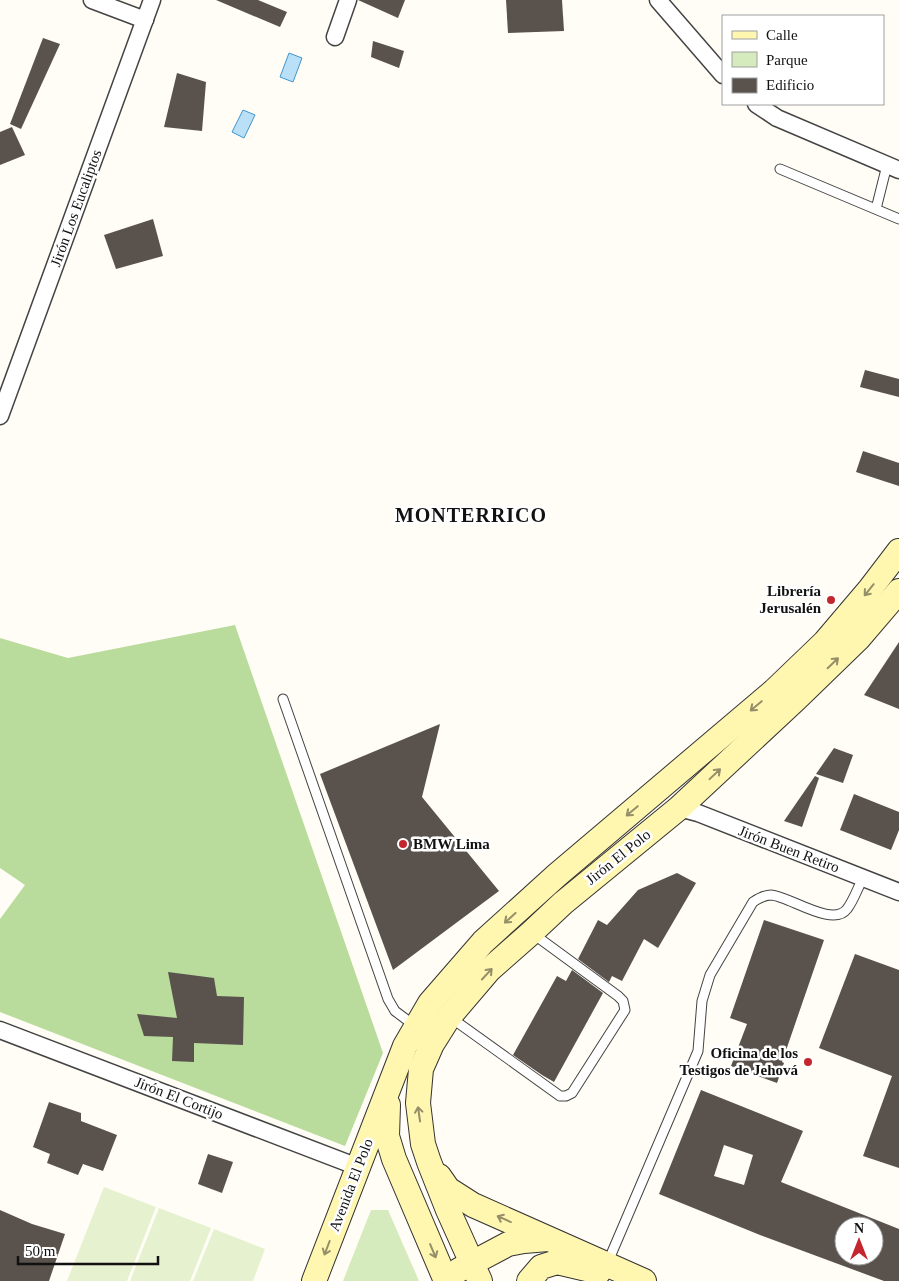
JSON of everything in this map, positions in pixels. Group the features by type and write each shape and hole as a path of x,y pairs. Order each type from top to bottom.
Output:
{"main road":[{"name":"Jirón El Polo","path":"389,1089 405,1046 430,1003 483,942 556,875 774,691 825,642 899,551"},
{"name":"Jirón El Polo","path":"429,1162 423,1144 418,1103 421,1069 432,1044 449,1017 489,970 563,903 679,808 796,699 858,639 899,591"},
{"path":"389,1089 387,1136 398,1170 445,1280 476,1272 508,1244 550,1239"},
{"name":"Avenida El Polo","path":"314,1281 389,1089"},
{"path":"429,1162 448,1189 460,1198 644,1281"},
{"path":"429,1162 476,1272"},
{"path":"398,1170 432,1223 440,1226 445,1224 448,1210"},
{"path":"529,1281 541,1267 557,1262 635,1281"}],"street":[{"path":"92,0 145,20"},
{"name":"Jirón Los Eucaliptos","path":"0,416 152,0"},
{"path":"334,37 348,0"},
{"path":"658,0 722,74"},
{"path":"758,105 777,118 893,167"},
{"name":"Jirón Buen Retiro","path":"679,808 698,813 899,892"},
{"name":"Jirón El Cortijo","path":"0,1030 358,1167"}],"lane":[{"path":"876,209 893,167"},
{"path":"780,169 899,219"},
{"path":"283,699 388,999 395,1011 416,1027"},
{"path":"607,1264 698,1051 702,1002 710,975 753,902 761,897 772,895 828,915 838,915 846,910 863,878"},
{"path":"449,1017 560,1096 572,1093 625,1010 623,1002 618,996 532,933"}],"green space":[{"path":"235,625 383,1053 345,1146 0,1012 0,919 25,885 0,868 0,638 68,658"},
{"path":"104,1187 156,1207 127,1281 67,1281"},
{"path":"159,1208 211,1228 190,1281 130,1281"},
{"path":"371,1210 388,1210 419,1281 343,1281"},
{"path":"214,1229 265,1249 253,1281 193,1281"}],"water":[{"path":"289,53 302,58 293,82 280,77"},
{"path":"243,110 255,115 244,138 232,132"}],"building":[{"path":"216,0 258,0 287,12 280,27"},
{"path":"358,0 405,0 398,18"},
{"path":"506,0 562,0 564,31 508,33"},
{"path":"43,38 60,44 21,129 10,124"},
{"path":"373,41 404,51 399,68 371,57"},
{"path":"177,73 206,82 202,131 164,127"},
{"path":"12,127 25,155 0,165 0,132"},
{"path":"153,219 163,256 116,269 104,235"},
{"path":"865,370 899,379 899,397 860,387"},
{"path":"863,451 899,463 899,486 856,472"},
{"path":"899,642 899,709 864,695"},
{"name":"BMW Lima","path":"440,724 422,797 499,891 393,970 320,774"},
{"path":"834,748 853,755 843,783 816,774"},
{"path":"815,776 819,778 802,827 784,821"},
{"path":"854,794 899,812 899,830 891,850 840,830"},
{"path":"677,873 696,883 658,948 644,939 622,981 612,976 609,982 578,959 598,920 607,925 638,890"},
{"path":"764,920 824,940 782,1062 784,1063 777,1083 731,1066 747,1024 730,1018"},
{"path":"855,954 899,970 899,1168 863,1156 892,1076 819,1048"},
{"path":"572,970 603,993 554,1082 513,1055 557,976 566,981"},
{"path":"168,972 214,978 217,996 244,997 243,1045 194,1043 194,1062 172,1061 173,1037 144,1036 137,1014 177,1018"},
{"path":"701,1090 803,1131 781,1182 866,1216 834,1216 834,1262 659,1194","holes":["724,1145 753,1155 744,1185 714,1176"]},
{"path":"49,1102 81,1113 81,1121 117,1135 103,1171 83,1164 78,1175 47,1163 50,1154 33,1147"},
{"path":"208,1154 233,1162 222,1193 198,1184"},
{"path":"0,1210 32,1224 65,1234 49,1281 0,1281"},
{"path":"884,1223 899,1229 899,1281 884,1281 844,1266 884,1266"}],"place":[{"name":"Librería Jerusalén","path":"831,600"},
{"name":"BMW Lima","path":"403,844"},
{"name":"Oficina de los Testigos de Jehová","path":"808,1062"}],"district":[{"name":"MONTERRICO","path":"471,515"}]}
